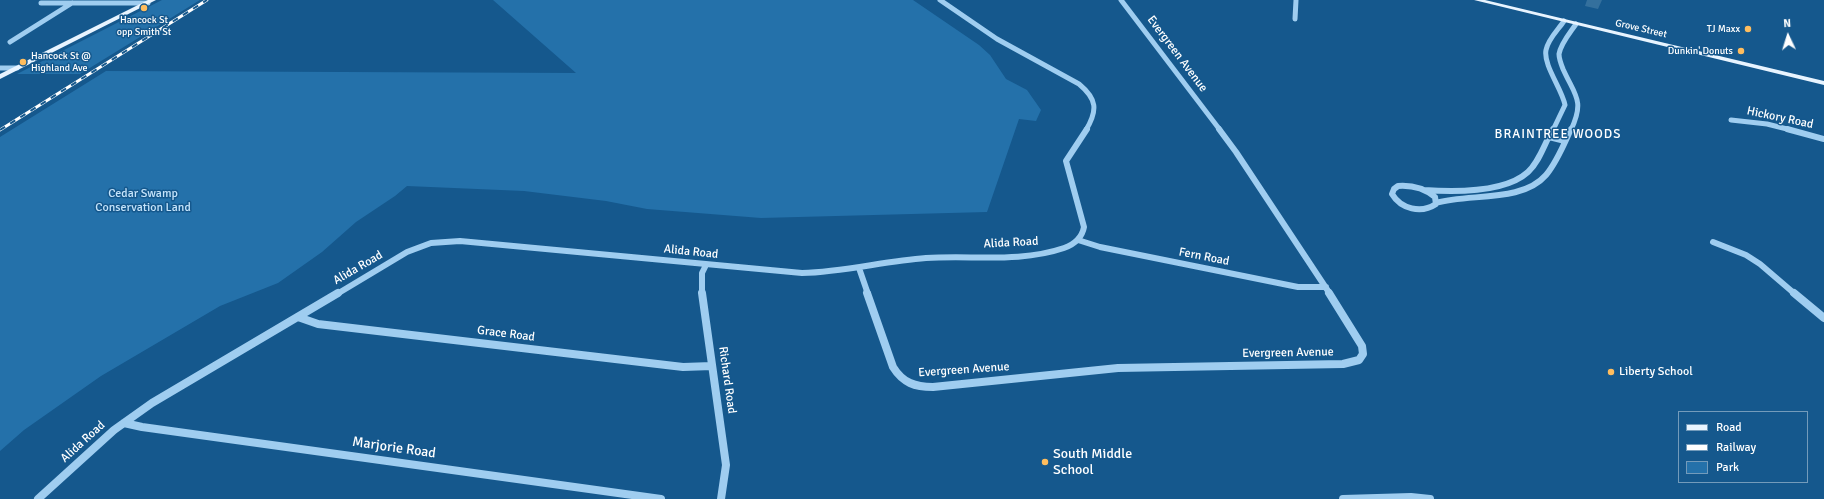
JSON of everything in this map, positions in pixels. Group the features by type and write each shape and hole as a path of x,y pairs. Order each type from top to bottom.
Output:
{"main road":[{"name":"Grove Street","path":"1476,0 1824,83"},
{"path":"0,77 150,1"}],"street":[{"path":"940,0 990,35 1079,84 1086,89 1093,98 1095,108 1092,118 1066,161 1084,223 1084,231 1078,240"},
{"name":"Evergreen Avenue","path":"859,268 896,372 907,383 918,386 933,386 1118,368 1336,364 1359,360 1363,354 1362,346 1326,287 1229,142 1121,0"},
{"path":"1295,19 1296,0"},
{"path":"40,3 150,1"},
{"path":"10,42 73,3"},
{"path":"1564,21 1548,46 1546,52 1547,59 1565,105 1549,137 1529,170 1510,182 1490,187 1442,191 1424,190 1405,186 1396,188 1391,192 1398,202 1413,208 1428,208 1433,207 1436,203 1450,199 1501,195 1529,187 1541,179 1547,173 1565,141 1580,108 1571,83 1560,61 1560,55 1576,24"},
{"path":"0,68 17,68"},
{"path":"1556,81 1571,83"},
{"name":"Hickory Road","path":"1731,120 1767,124 1824,139"},
{"path":"1549,137 1565,141"},
{"path":"1424,190 1433,195 1436,203"},
{"name":"Alida Road","path":"38,499 95,446 124,422 156,400 407,252 425,245 443,241 460,241 791,273 820,273 925,258 1042,253 1067,247 1078,240"},
{"name":"Fern Road","path":"1078,240 1100,247 1298,287 1326,287"},
{"path":"1713,242 1746,256 1760,264 1824,318"},
{"name":"Richard Road","path":"706,265 702,273 702,285 726,465 721,499"},
{"name":"Grace Road","path":"298,317 318,324 683,367 712,366"},
{"name":"Marjorie Road","path":"124,422 142,427 661,499"},
{"path":"1343,499 1411,497 1430,499"}],"green space":[{"path":"162,0 200,0 80,74 17,74"},
{"name":"Cedar Swamp Conservation Land","path":"493,0 913,0 979,45 990,55 1006,79 1027,90 1041,110 1036,121 1019,119 987,212 761,218 647,209 606,201 524,191 407,186 395,196 356,222 322,252 278,283 220,306 101,376 24,430 0,451 0,137 106,71 576,73"}],"railway":[{"path":"0,130 207,0"}],"place":[{"name":"Hancock St opp Smith St","path":"144,8"},
{"name":"TJ Maxx","path":"1748,29"},
{"name":"Dunkin' Donuts","path":"1741,51"},
{"name":"Hancock St @ Highland Ave","path":"23,62"},
{"name":"Liberty School","path":"1611,372"},
{"name":"South Middle School","path":"1045,462"}],"district":[{"name":"BRAINTREE WOODS","path":"1558,135"}]}
